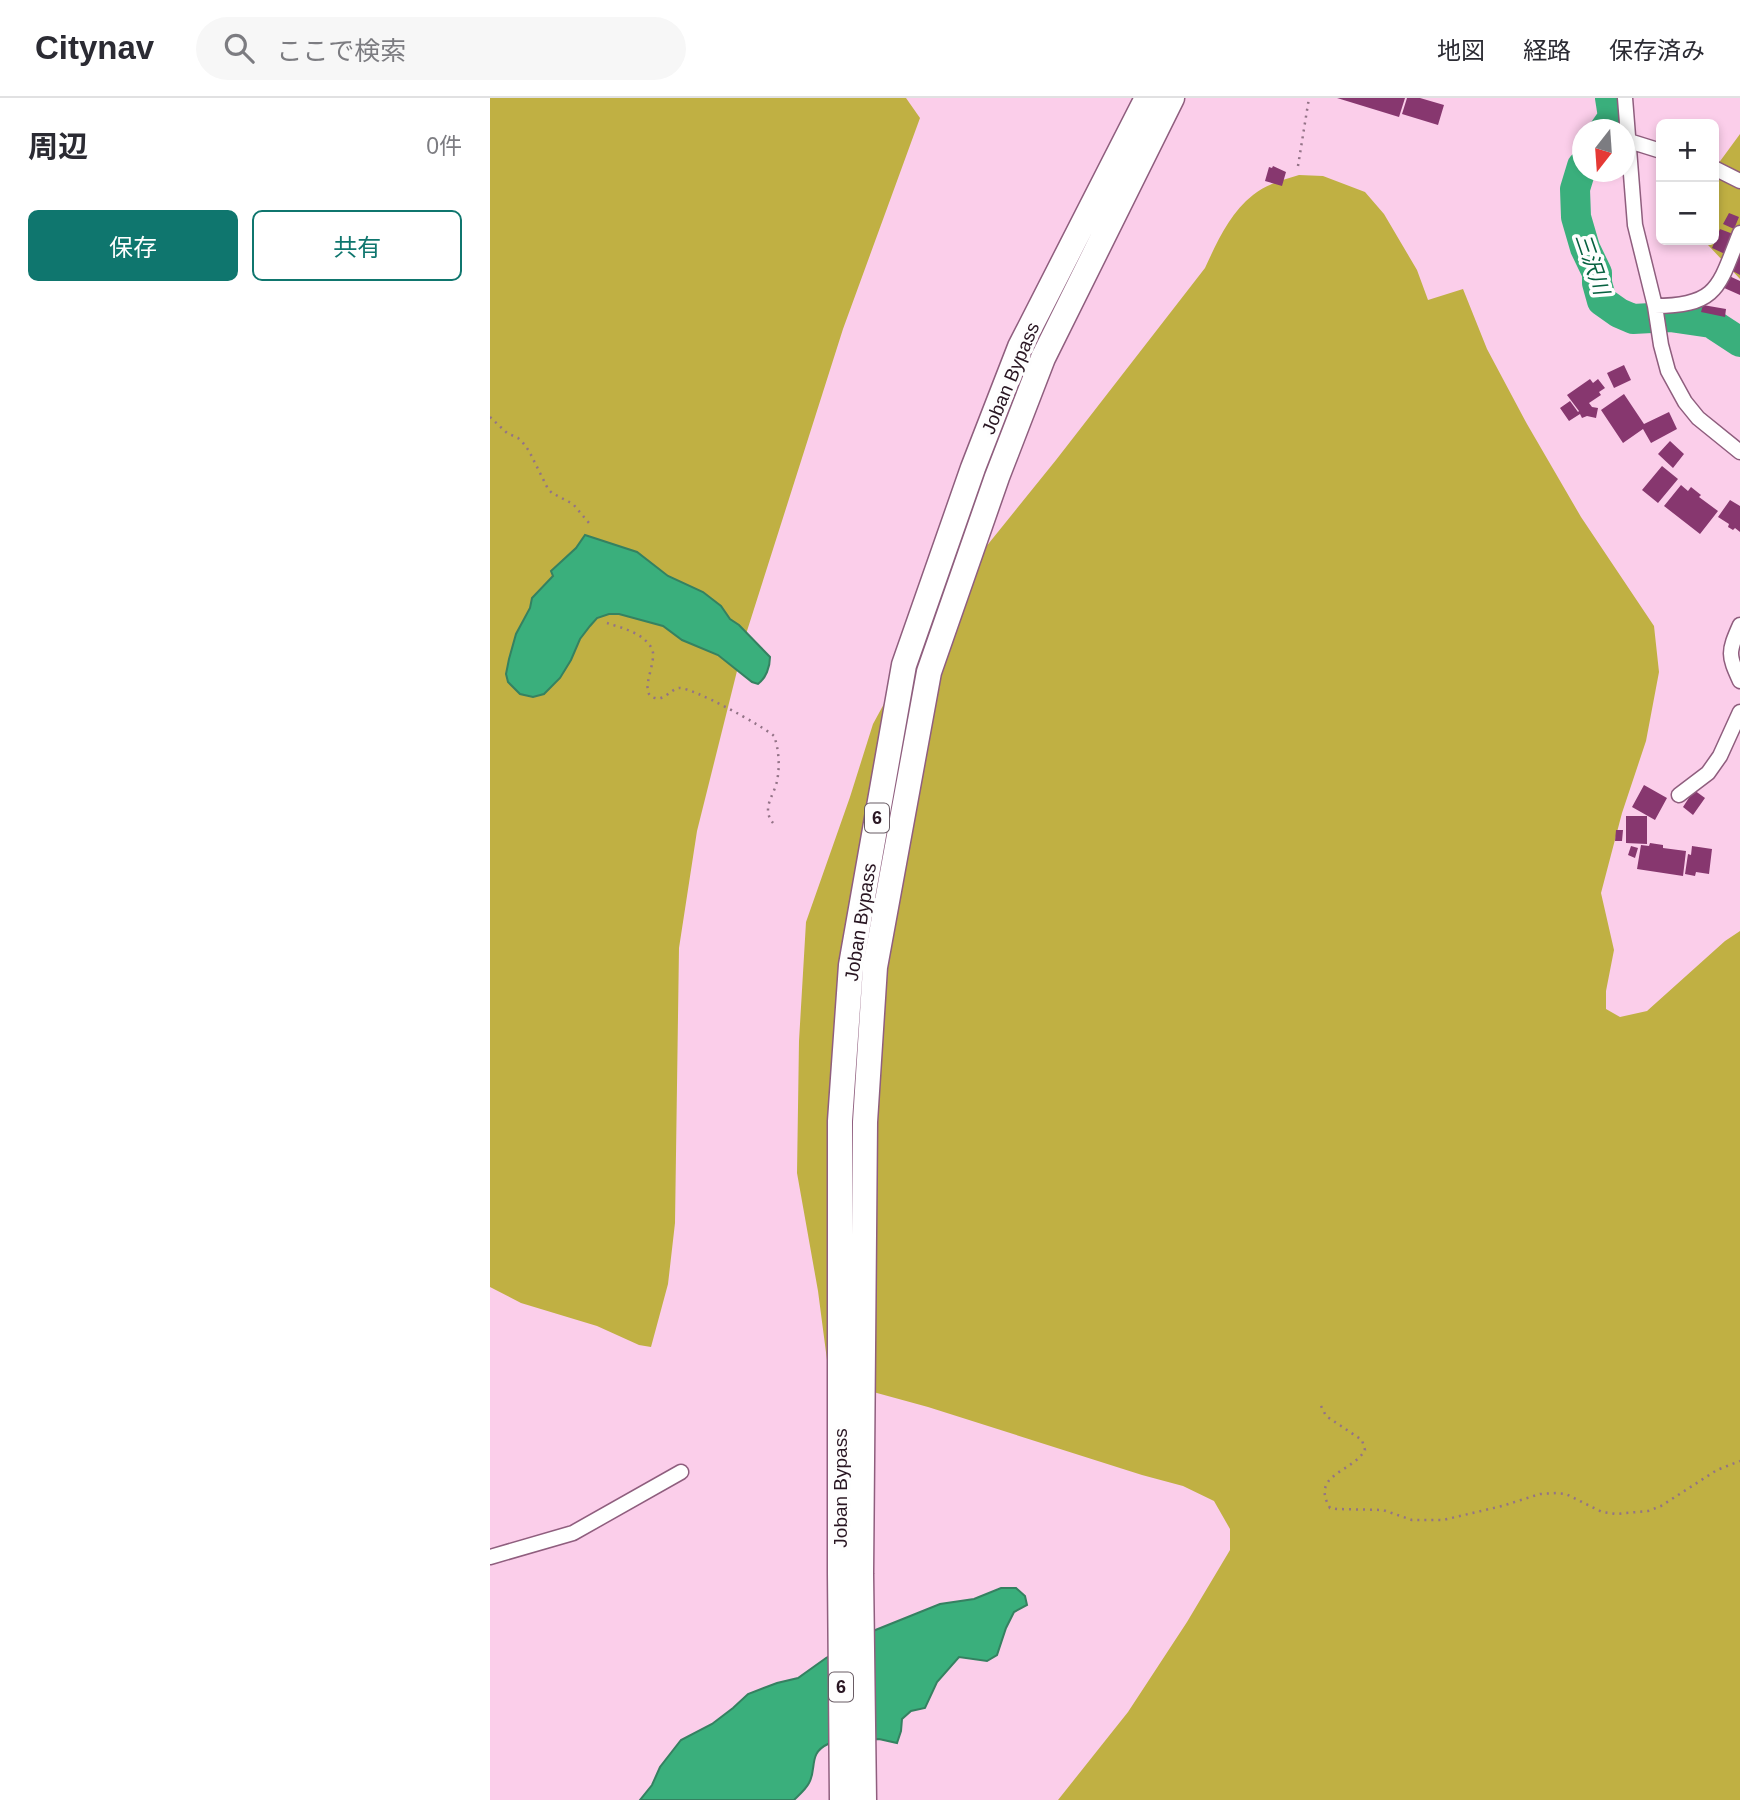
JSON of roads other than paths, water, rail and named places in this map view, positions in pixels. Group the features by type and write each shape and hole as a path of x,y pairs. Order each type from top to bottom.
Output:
{"highway":[{"name":"Joban Bypass","path":"842,1800 865,1122 875,967 929,672 997,477 1043,358 1148,112 1172,98"},
{"name":"Joban Bypass","path":"850,1574 864,1800"}],"street":[{"path":"1625,98 1627,119"},
{"path":"1635,143 1656,149"},
{"path":"1719,170 1740,181"},
{"path":"1632,182 1635,225 1668,371 1685,402 1698,418 1740,452"},
{"path":"1655,306 1687,304 1712,293 1740,233"},
{"path":"1740,625 1734,637 1730,659 1740,681"},
{"path":"1679,795 1708,773 1720,756 1740,712"},
{"path":"490,1557 572,1533 681,1472"}],"waterway":[{"name":"三沢川","path":"1610,98 1612,119"},
{"name":"三沢川","path":"1577,182 1576,217 1585,248 1597,273 1602,301 1633,319 1670,317 1711,323 1740,342"}]}
